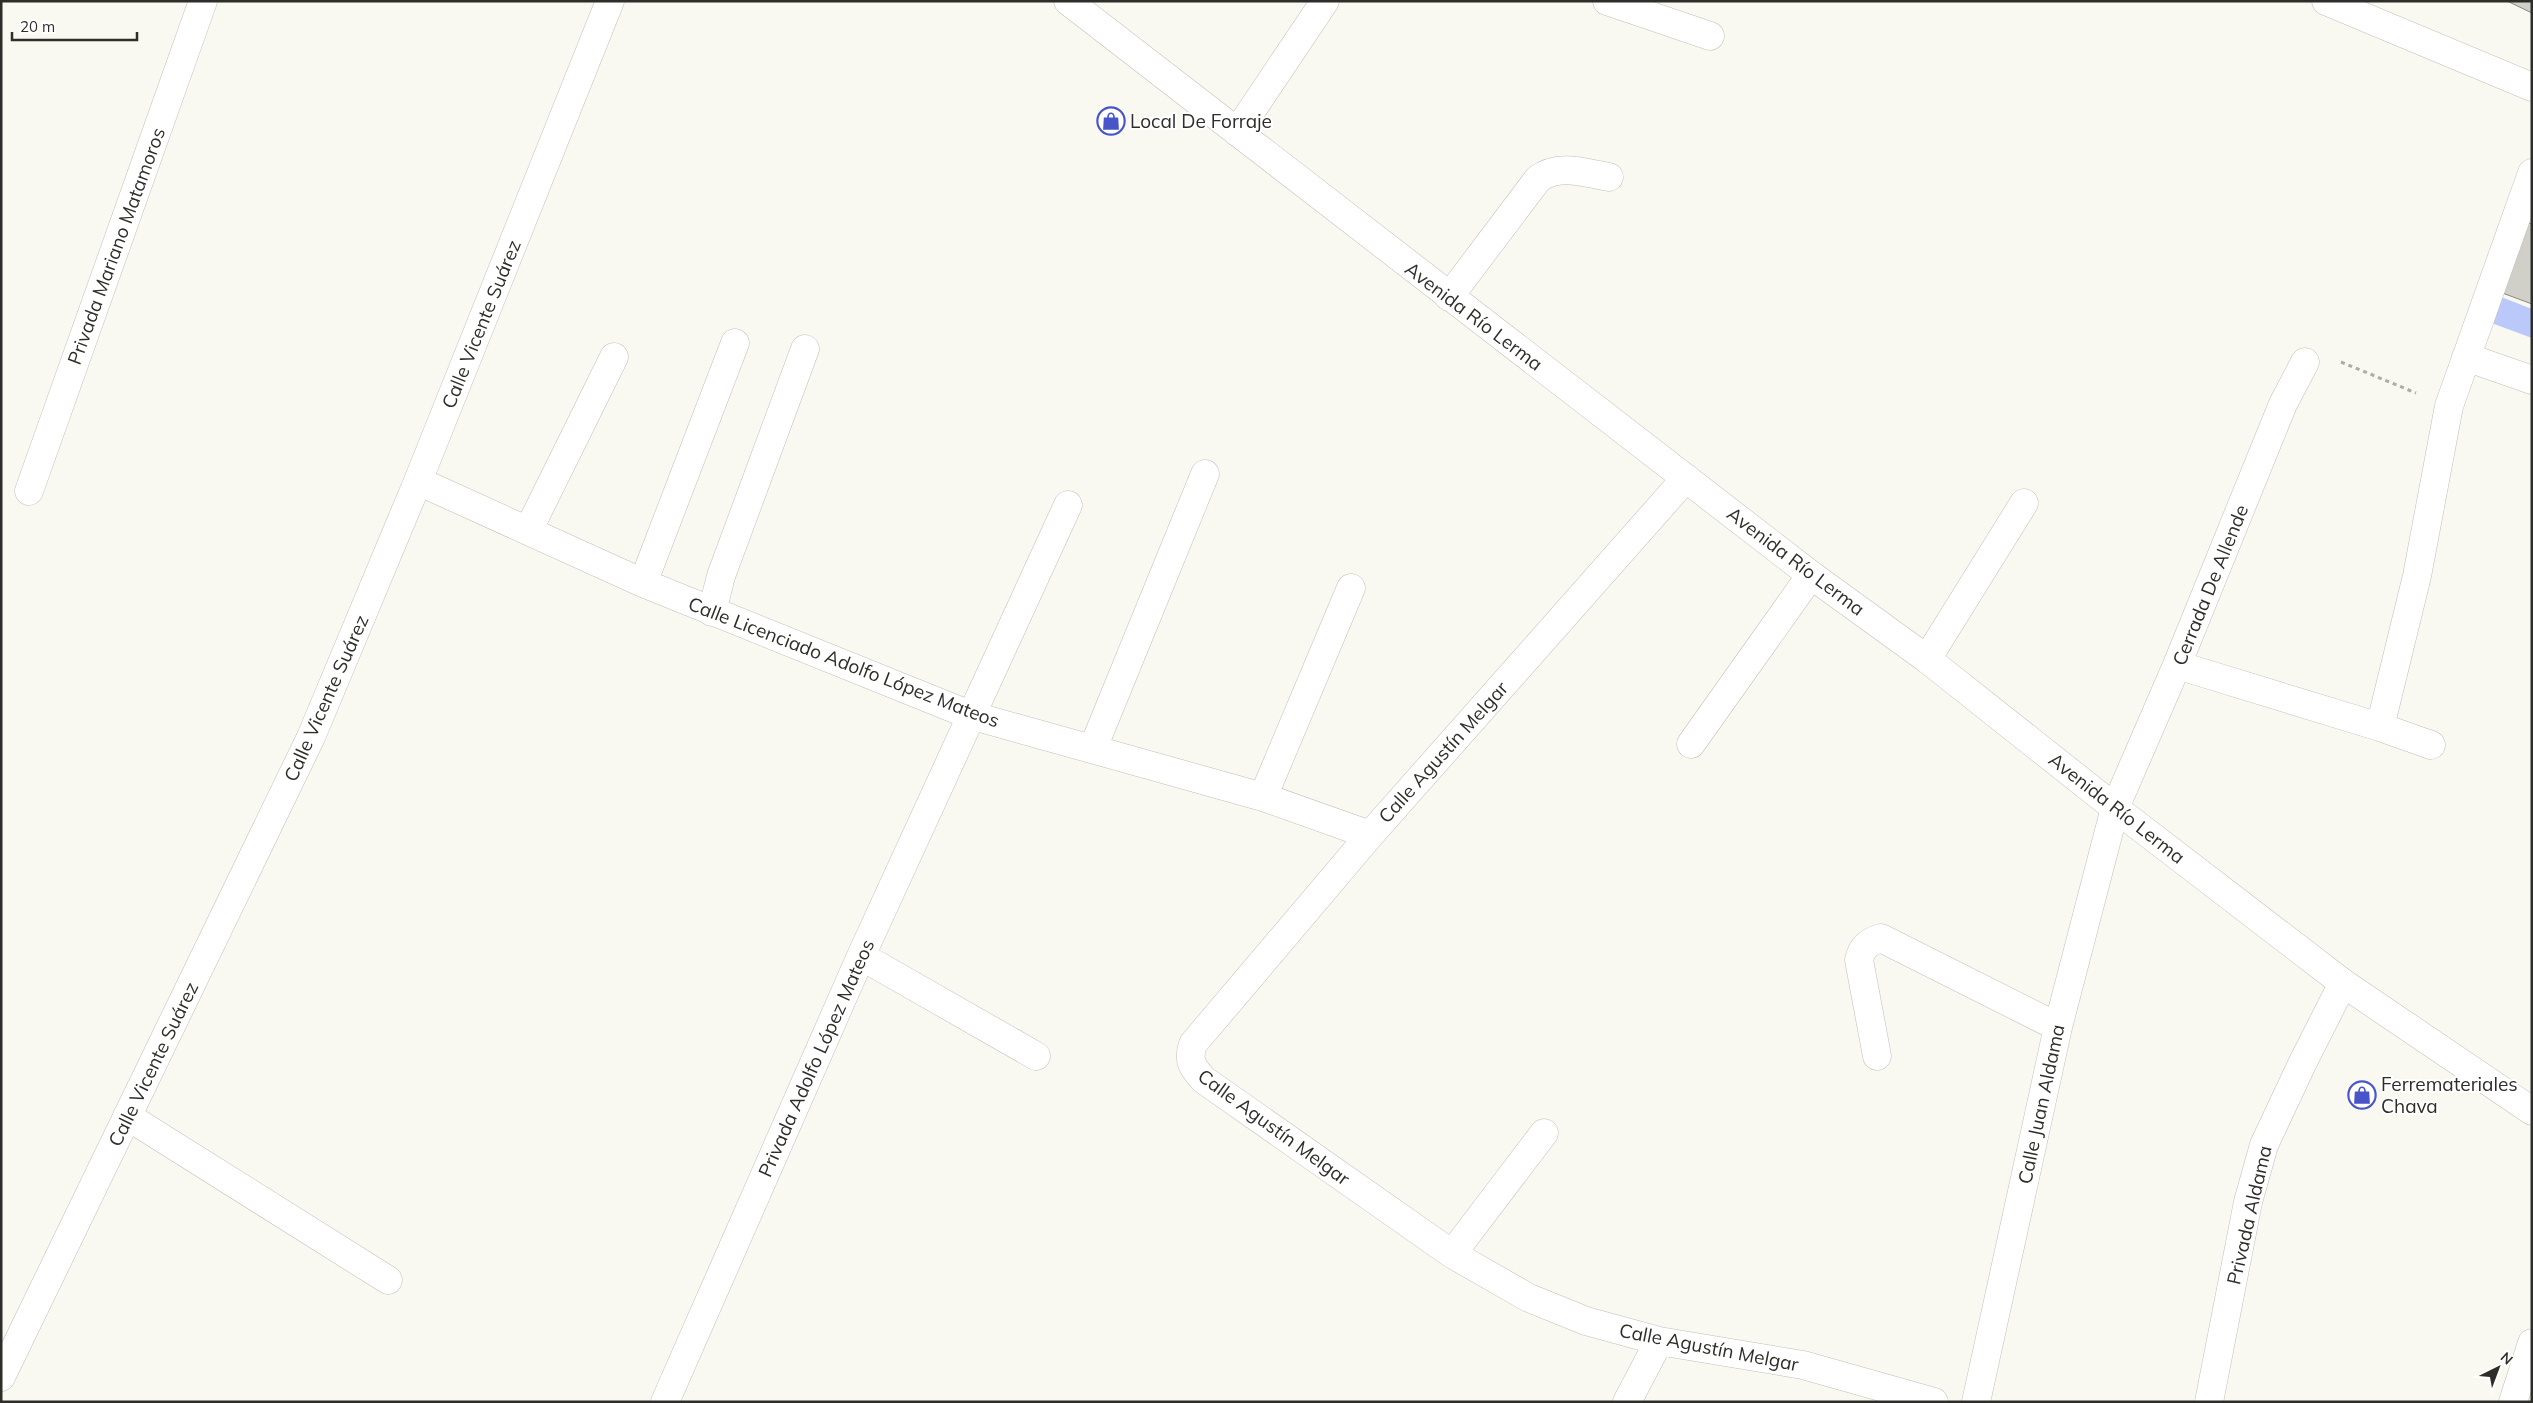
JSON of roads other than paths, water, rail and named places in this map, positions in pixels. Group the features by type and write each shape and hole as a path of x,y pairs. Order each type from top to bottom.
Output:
{"street":[{"name":"Privada Mariano Matamoros","path":"29,491 204,1"},
{"name":"Calle Vicente Suárez","path":"1,1377 311,737 418,481 610,1"},
{"name":"Avenida Río Lerma","path":"1068,1 1448,297 1811,575 1927,659 2115,808 2343,983 2532,1111"},
{"path":"1237,132 1325,1"},
{"path":"1607,1 1710,36"},
{"path":"2326,1 2532,87"},
{"path":"1448,297 1538,178 1548,171 1565,169 1609,177"},
{"path":"2380,727 2417,576 2449,406 2532,172"},
{"path":"643,584 735,343"},
{"path":"712,612 721,576 805,349"},
{"path":"528,531 614,357"},
{"path":"2466,357 2532,380"},
{"name":"Cerrada De Allende","path":"2115,808 2177,665 2283,404 2305,362"},
{"path":"1093,748 1204,474"},
{"name":"Calle Agustín Melgar","path":"1686,478 1370,835 1193,1044 1189,1054 1191,1065 1204,1080 1452,1254 1529,1298 1586,1321 1659,1341 1803,1364 1934,1402"},
{"name":"Calle Licenciado Adolfo López Mateos","path":"418,481 643,584 970,715 1263,796 1370,835"},
{"path":"1927,659 2024,503"},
{"name":"Privada Adolfo López Mateos","path":"665,1402 861,956 970,715 1068,506"},
{"path":"1691,744 1811,575"},
{"path":"1263,796 1351,588"},
{"path":"2177,665 2380,727 2431,745"},
{"name":"Calle Juan Aldama","path":"1976,1402 2058,1027 2115,808"},
{"path":"1877,1056 1859,960 1862,950 1870,941 1881,938 2058,1027"},
{"path":"861,956 1036,1056"},
{"name":"Privada Aldama","path":"2209,1402 2248,1202 2264,1145 2343,983"},
{"path":"127,1116 388,1280"},
{"path":"1452,1254 1544,1133"},
{"path":"1627,1402 1659,1341"},
{"path":"2513,1402 2532,1343"}],"place":[{"name":"Local De Forraje","path":"1111,121"},
{"name":"Ferremateriales Chava","path":"2362,1095"}]}
